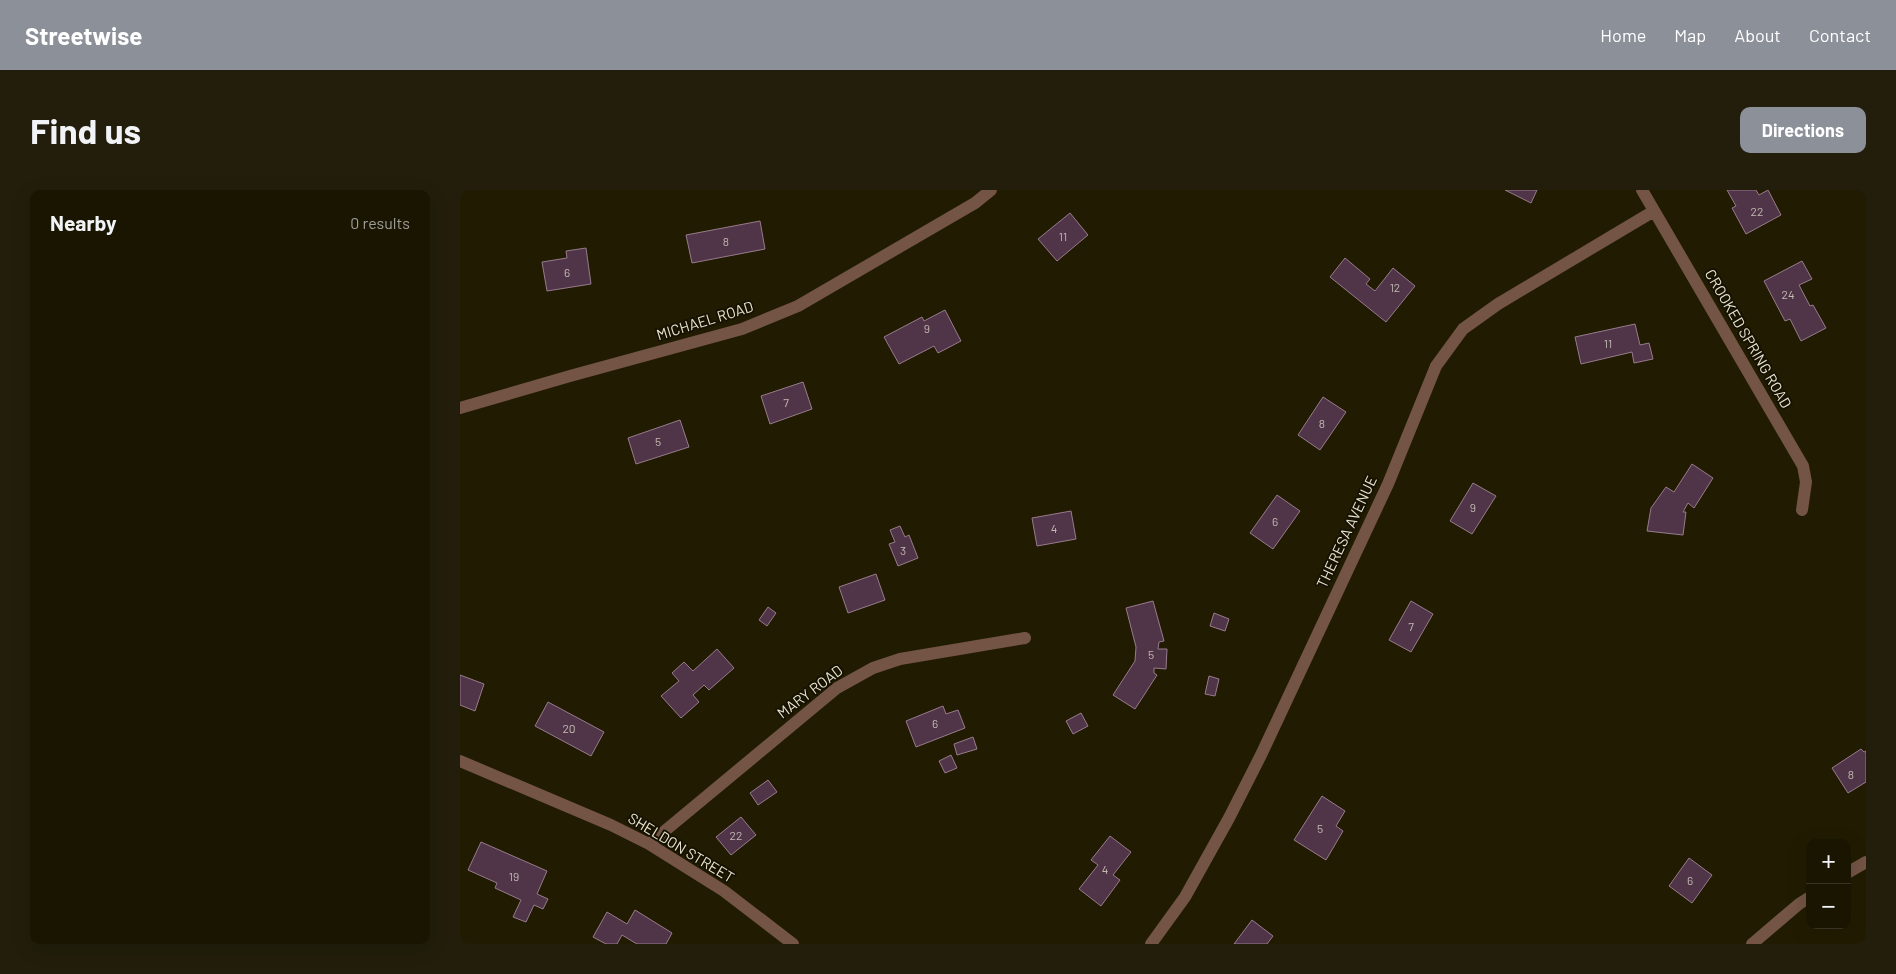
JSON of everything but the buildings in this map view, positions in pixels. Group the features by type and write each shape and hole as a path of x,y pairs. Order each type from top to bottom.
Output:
{"street":[{"name":"MICHAEL ROAD","path":"460,408 742,329 798,306 975,203 991,190"},
{"name":"CROOKED SPRING ROAD","path":"1642,190 1803,466 1806,482 1802,510"},
{"name":"THERESA AVENUE","path":"1151,944 1185,897 1229,818 1261,755 1388,484 1436,366 1463,329 1498,304 1654,211"},
{"name":"MARY ROAD","path":"648,844 837,688 873,668 900,659 1025,638"},
{"name":"SHELDON STREET","path":"460,761 611,825 648,844 724,891 793,944"},
{"path":"1851,871 1866,862"},
{"path":"1752,944 1806,900"}]}
